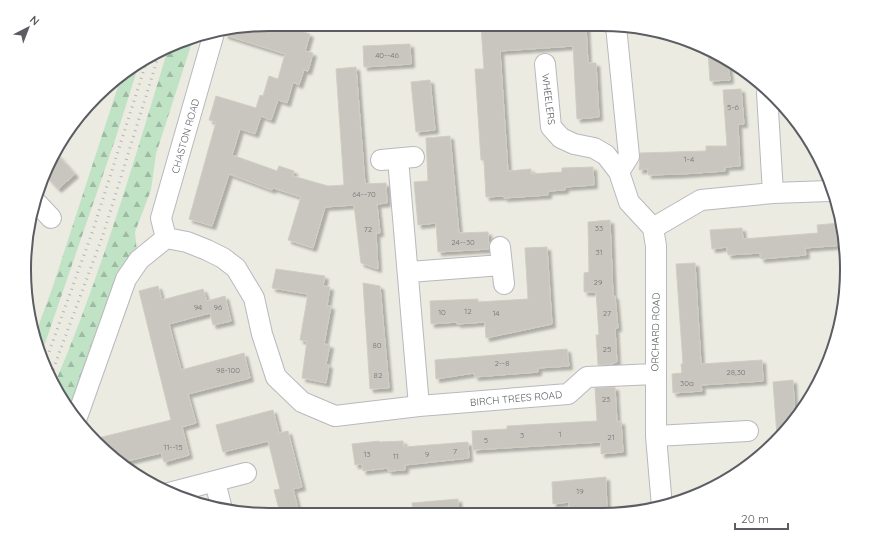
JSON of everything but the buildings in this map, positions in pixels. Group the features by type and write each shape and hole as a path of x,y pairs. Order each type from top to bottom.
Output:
{"street":[{"path":"617,32 628,156 619,172"},
{"name":"CHASTON ROAD","path":"166,238 161,218 213,38"},
{"name":"WHEELERS","path":"544,64 551,127 561,138 574,144 594,148 606,156 619,172 629,202 653,228"},
{"path":"767,98 773,193"},
{"path":"398,159 409,272 419,406"},
{"path":"653,228 701,200 773,193 826,191"},
{"path":"40,206 51,218"},
{"name":"ORCHARD ROAD","path":"653,228 656,246 656,436 661,500"},
{"path":"79,413 126,279 139,260 166,238"},
{"name":"BIRCH TREES ROAD","path":"166,238 187,242 207,250 223,258 236,268 254,298 262,334 276,377 302,402 334,416 419,406 568,394 587,377 655,374"},
{"path":"409,272 502,265"},
{"path":"656,436 748,431"},
{"path":"179,490 246,473"},
{"path":"215,482 220,502"}],"green space":[{"path":"191,45 156,154 151,190 135,232 137,252 72,404 57,378 72,342 102,259 166,55"},
{"path":"137,71 115,140 44,346 38,327 52,289 119,85"}],"railway":[{"path":"53,369 103,235 157,59"},
{"path":"47,356 93,230 145,66"}]}
